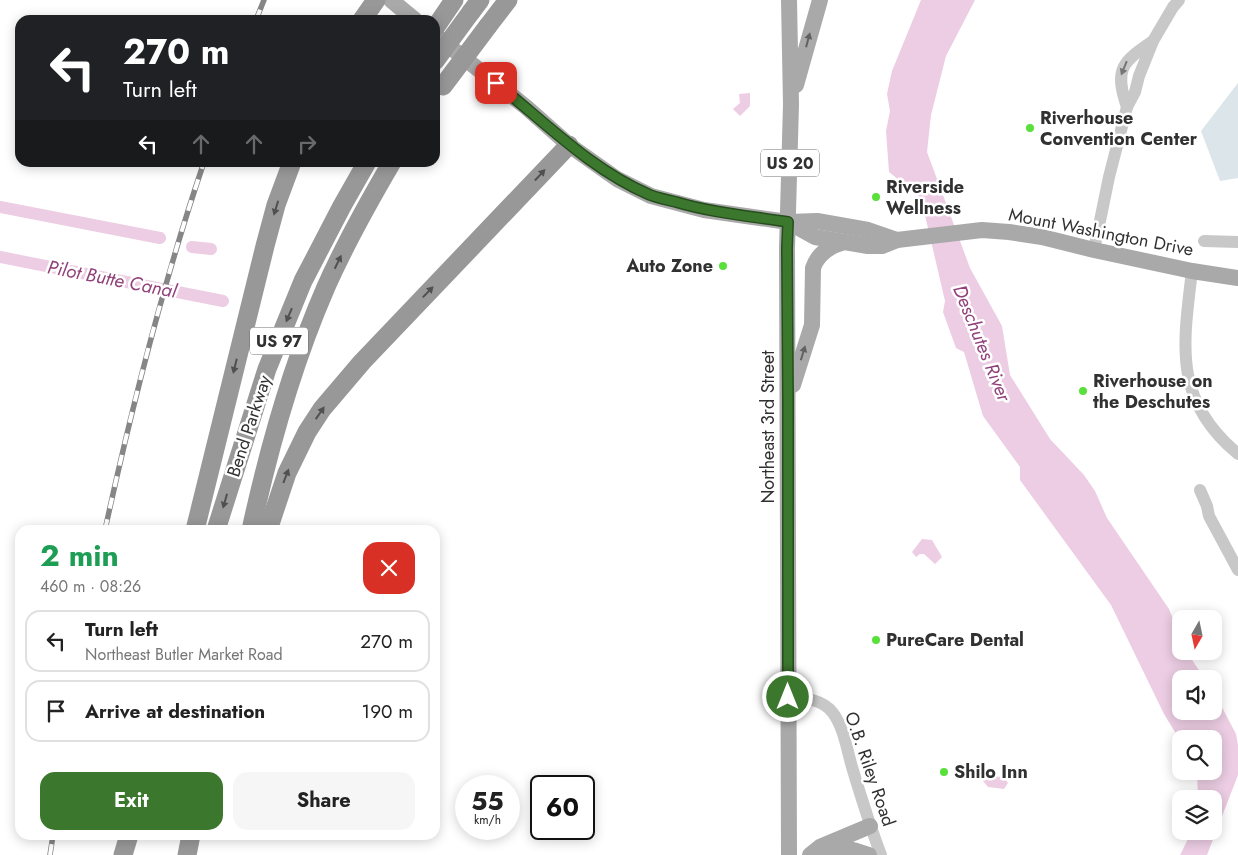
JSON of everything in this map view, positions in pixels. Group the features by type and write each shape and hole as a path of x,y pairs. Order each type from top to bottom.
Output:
{"highway":[{"path":"366,15 376,0"},
{"path":"440,21 454,0"},
{"path":"440,91 508,0"},
{"path":"440,54 476,6"},
{"path":"270,525 286,473 307,432 322,409 362,362 568,145"},
{"path":"196,525 265,246 276,205 290,167"},
{"path":"304,282 312,240 349,167"},
{"name":"Bend Parkway","path":"218,525 267,369 304,282 342,206 364,167"},
{"name":"Bend Parkway","path":"252,525 273,439 288,387 306,336 327,285 359,220 389,167"},
{"path":"123,855 127,840"},
{"path":"187,855 190,840"}],"main road":[{"path":"391,0 410,15"},
{"name":"Northeast 3rd Street","path":"789,0 791,104 787,248 789,855"},
{"path":"791,104 820,0"},
{"path":"440,39 526,107 568,145 610,174 652,196 704,210 788,222"},
{"name":"Mount Washington Drive","path":"788,222 817,221 868,230 897,240"},
{"name":"Mount Washington Drive","path":"788,222 815,237 882,246 897,240 982,230 1042,237 1192,271 1238,278"},
{"path":"788,400 812,325 813,268 815,261 829,246 844,242"},
{"path":"811,855 820,847 870,826"},
{"path":"811,855 839,847 869,855"}],"street":[{"path":"1094,250 1109,177 1127,107 1135,92 1139,76 1153,41 1180,0"},
{"path":"1127,107 1120,78 1123,67 1129,58 1153,41"},
{"path":"1204,241 1238,242"},
{"path":"1192,271 1185,333 1186,372 1193,393 1206,419 1226,444 1238,454"},
{"path":"1200,490 1209,516 1234,559 1238,570"},
{"name":"O.B. Riley Road","path":"788,697 808,699 822,703 833,713 844,737 870,826 881,855"}],"shaded area":[{"path":"1238,83 1238,178 1220,181 1201,131"}],"water":[{"name":"Deschutes River","path":"921,0 975,0 946,56 931,115 927,152 970,268 1002,326 1010,375 1050,439 1084,475 1095,491 1107,518 1169,609 1172,616 1172,660 1192,660 1199,670 1172,670 1172,720 1222,720 1222,707 1236,734 1238,775 1222,816 1222,790 1198,790 1197,780 1222,780 1222,730 1174,730 1164,714 1111,605 1020,480 1020,467 983,416 964,352 956,348 943,312 945,301 921,198 889,172 886,131 890,111 887,94 892,71"},
{"path":"750,93 750,106 740,116 733,109 740,103 739,94"},
{"path":"922,539 932,540 942,557 935,564 924,554 916,557 912,552"},
{"path":"987,776 1004,777 1008,783 1004,789 988,787 983,781"},
{"path":"1188,840 1213,840 1207,855 1180,855"}],"waterway":[{"path":"0,207 160,238"},
{"path":"192,247 211,249"},
{"name":"Pilot Butte Canal","path":"0,257 223,301"}],"railway":[{"path":"258,15 264,0"},
{"path":"106,525 149,345 202,167"},
{"path":"50,855 52,840"}],"place":[{"name":"Riverhouse Convention Center","path":"1030,128"},
{"name":"Riverside Wellness","path":"876,197"},
{"name":"Auto Zone","path":"723,266"},
{"name":"Riverhouse on the Deschutes","path":"1083,391"},
{"name":"PureCare Dental","path":"876,640"},
{"name":"Shilo Inn","path":"944,772"}],"route":[{"path":"496,83 568,145 617,179 652,196 704,210 788,222 788,697"}]}
